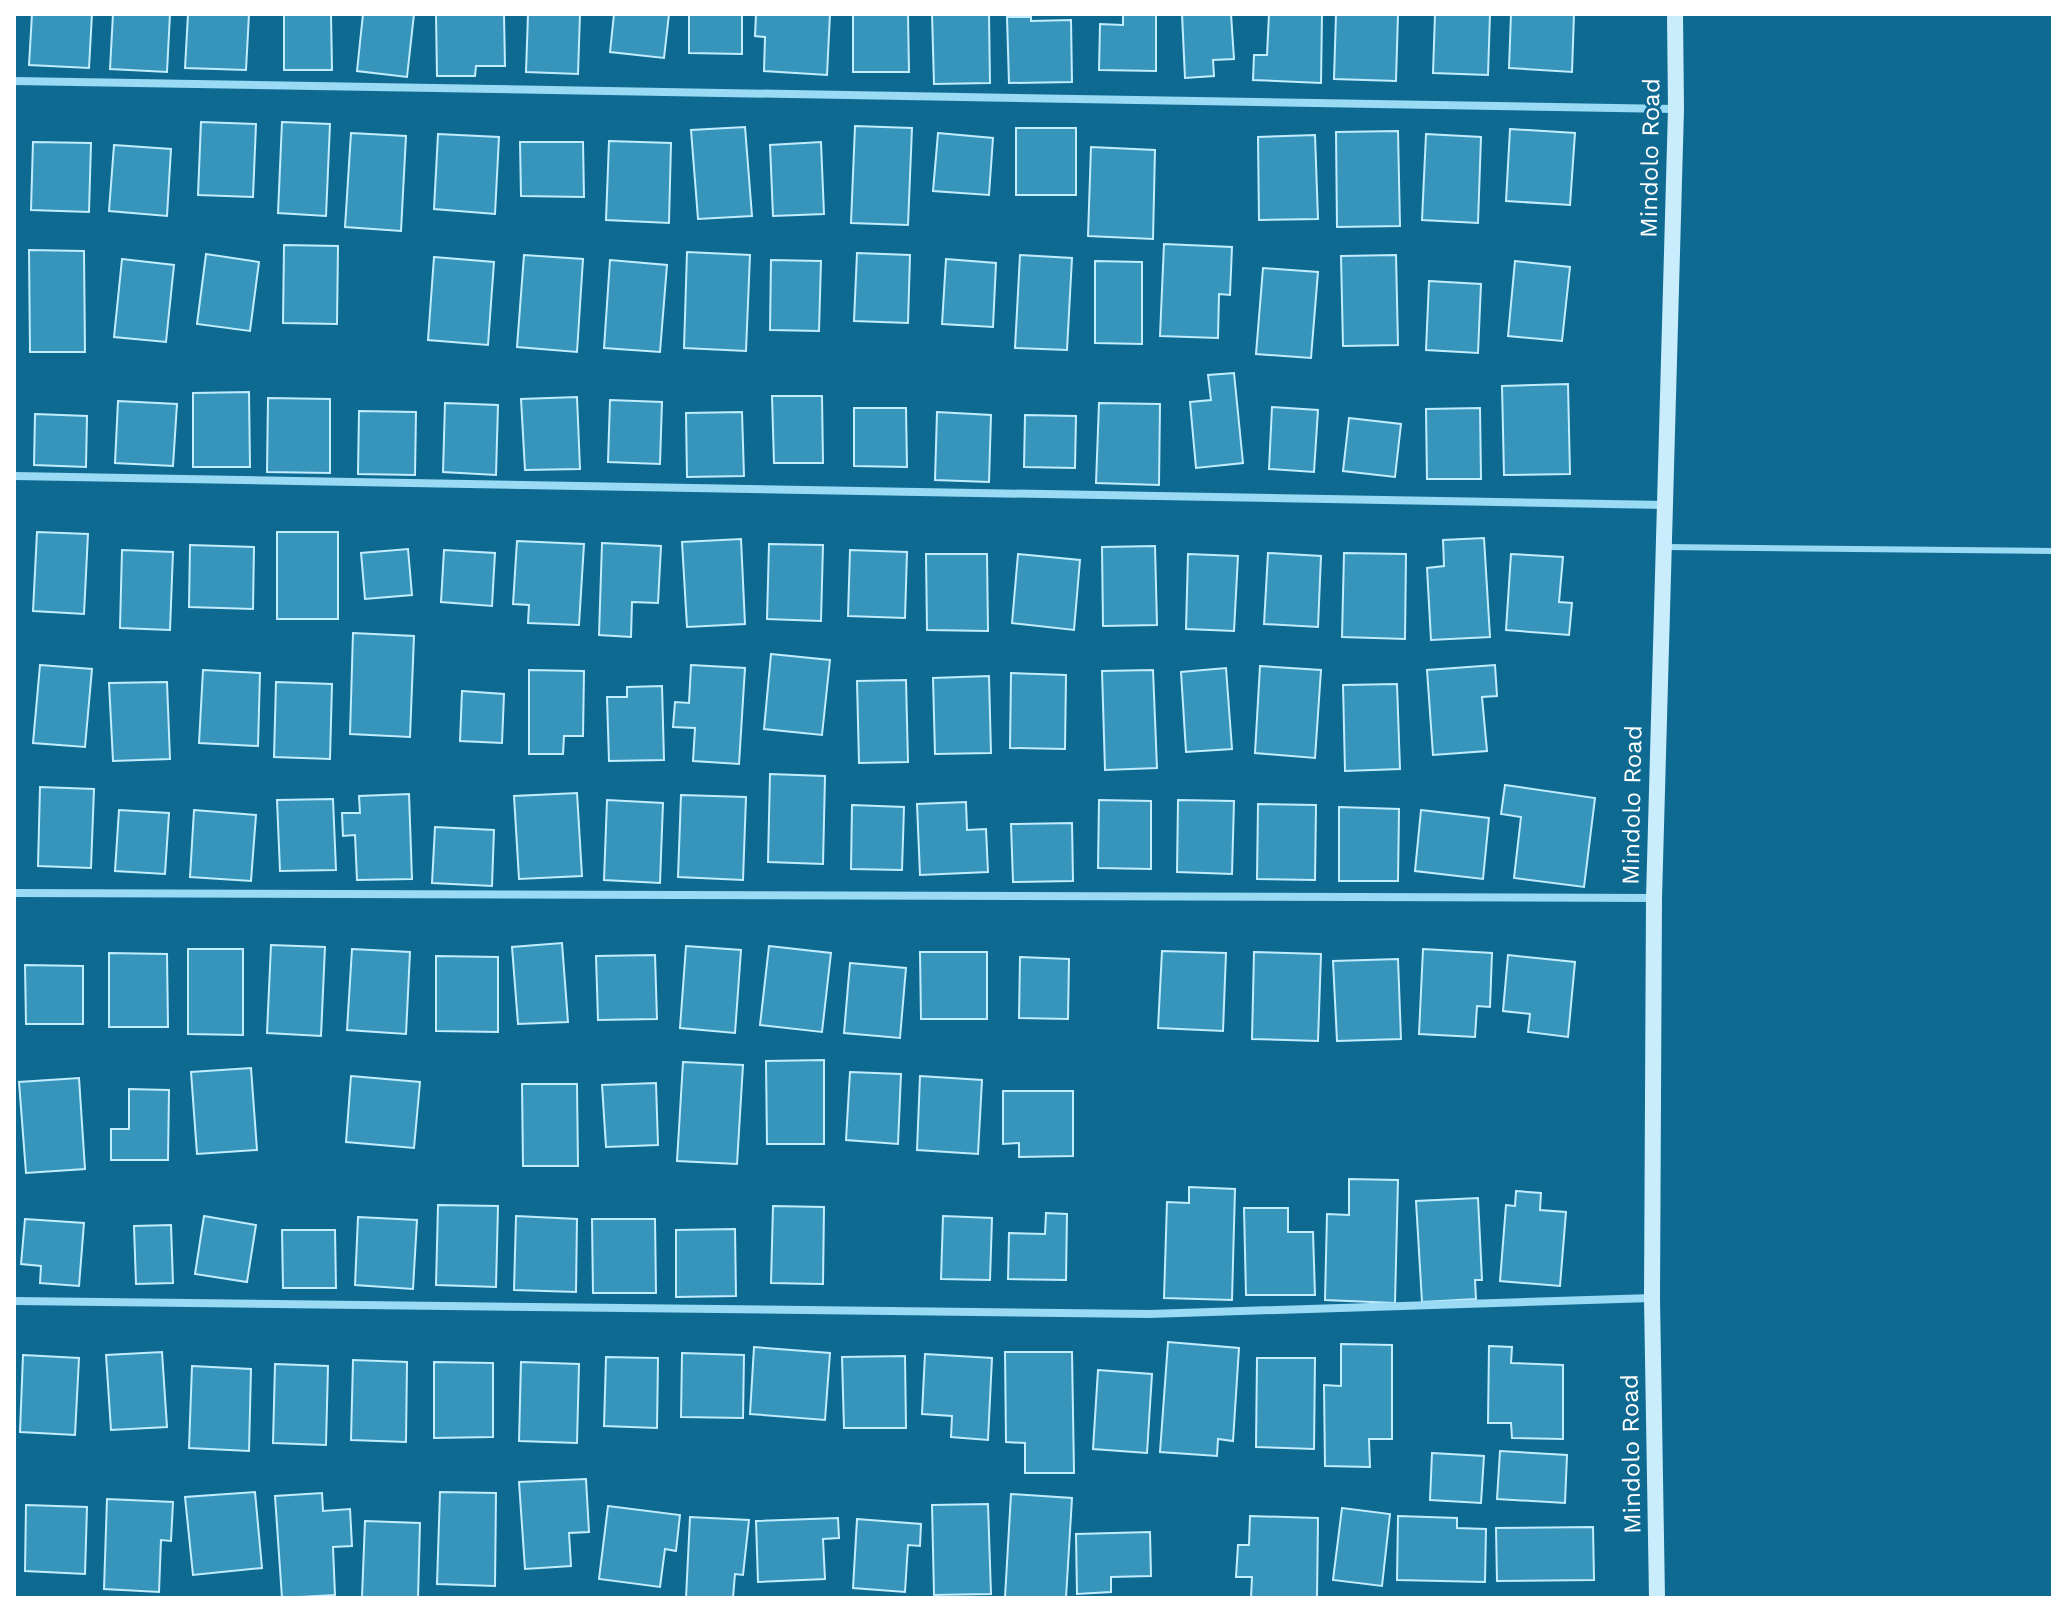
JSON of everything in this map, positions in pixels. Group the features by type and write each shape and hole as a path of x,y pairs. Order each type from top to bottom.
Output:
{"street":[{"name":"Mindolo Road","path":"1657,1598 1652,1298 1654,898 1676,109 1675,14"},
{"path":"14,81 1676,109"},
{"path":"14,476 1665,505"},
{"path":"14,893 1654,898"},
{"path":"14,1301 1149,1314 1652,1298"}],"lane":[{"path":"1662,547 2053,551"}],"building":[{"path":"32,14 92,14 89,68 29,65"},
{"path":"113,14 170,14 167,72 110,69"},
{"path":"188,14 249,14 246,70 185,68"},
{"path":"284,14 331,14 332,70 284,70"},
{"path":"363,14 414,14 407,77 357,71"},
{"path":"436,14 504,14 505,66 476,66 475,76 437,76"},
{"path":"528,14 580,14 578,74 526,72"},
{"path":"614,14 669,14 664,58 610,52"},
{"path":"689,14 742,14 742,54 689,53"},
{"path":"756,14 830,14 827,75 764,71 765,37 755,36"},
{"path":"853,14 908,14 909,72 853,72"},
{"path":"932,14 989,14 990,83 934,84"},
{"path":"1123,14 1156,14 1156,71 1099,70 1100,24 1123,25"},
{"path":"1182,14 1231,14 1234,59 1213,60 1214,76 1185,78"},
{"path":"1269,14 1322,14 1321,83 1253,80 1254,55 1267,55"},
{"path":"1336,14 1398,14 1396,81 1334,79"},
{"path":"1435,14 1490,14 1488,75 1433,73"},
{"path":"1511,14 1574,14 1572,72 1509,68"},
{"path":"1007,17 1031,17 1031,21 1071,20 1072,82 1009,83"},
{"path":"201,122 256,124 253,197 198,195"},
{"path":"282,122 330,124 326,216 278,213"},
{"path":"855,126 912,128 908,225 851,223"},
{"path":"745,127 752,216 698,219 691,130"},
{"path":"1016,128 1076,128 1076,195 1016,195"},
{"path":"1510,129 1575,133 1570,205 1506,201"},
{"path":"1398,131 1400,226 1337,227 1336,132"},
{"path":"351,133 406,136 401,231 345,227"},
{"path":"938,133 993,138 989,195 933,191"},
{"path":"438,134 499,137 495,214 434,209"},
{"path":"1426,134 1481,137 1478,223 1422,220"},
{"path":"1315,135 1318,219 1259,220 1258,137"},
{"path":"609,141 671,143 669,223 606,220"},
{"path":"33,142 91,143 89,212 31,210"},
{"path":"520,142 583,142 584,197 521,196"},
{"path":"821,142 824,214 773,216 770,145"},
{"path":"114,145 171,149 167,216 109,211"},
{"path":"1091,147 1155,150 1153,239 1088,236"},
{"path":"1164,244 1232,247 1230,295 1219,294 1218,338 1160,336"},
{"path":"284,245 338,246 337,324 283,323"},
{"path":"29,250 84,251 85,352 30,352"},
{"path":"687,252 750,255 746,351 684,348"},
{"path":"857,253 910,255 908,323 854,321"},
{"path":"206,254 259,262 250,331 197,324"},
{"path":"524,255 583,259 577,352 517,347"},
{"path":"1020,255 1072,258 1067,350 1015,348"},
{"path":"1396,255 1398,345 1343,346 1341,256"},
{"path":"434,257 494,262 488,345 428,340"},
{"path":"122,259 174,265 166,342 114,337"},
{"path":"946,259 996,263 993,327 942,324"},
{"path":"610,260 667,265 660,352 604,348"},
{"path":"771,260 821,261 819,331 770,330"},
{"path":"1095,261 1142,262 1142,344 1095,343"},
{"path":"1515,261 1570,267 1562,341 1508,336"},
{"path":"1263,268 1318,272 1311,358 1256,354"},
{"path":"1429,281 1481,284 1478,353 1426,350"},
{"path":"1234,373 1243,463 1196,468 1190,402 1211,400 1208,375"},
{"path":"1568,384 1570,474 1504,475 1502,386"},
{"path":"249,392 250,467 193,467 193,393"},
{"path":"772,396 822,396 823,463 774,463"},
{"path":"577,397 580,469 525,470 521,399"},
{"path":"268,398 330,399 330,473 267,472"},
{"path":"610,400 662,402 660,464 608,462"},
{"path":"118,401 177,404 173,466 115,463"},
{"path":"445,403 498,405 496,475 443,472"},
{"path":"1099,403 1160,404 1159,485 1096,483"},
{"path":"1272,407 1318,410 1314,472 1269,469"},
{"path":"854,408 906,408 907,467 854,466"},
{"path":"1480,408 1481,479 1427,479 1426,409"},
{"path":"359,411 416,412 415,475 358,474"},
{"path":"742,412 744,476 687,477 686,413"},
{"path":"937,412 991,415 989,482 935,480"},
{"path":"35,414 87,416 86,467 34,465"},
{"path":"1025,415 1076,416 1075,468 1024,467"},
{"path":"1349,418 1401,424 1395,477 1343,471"},
{"path":"37,532 88,534 84,614 33,611"},
{"path":"277,532 338,532 338,619 277,619"},
{"path":"1484,538 1490,637 1431,640 1427,568 1444,566 1443,540"},
{"path":"741,539 745,624 687,627 682,542"},
{"path":"517,541 584,544 579,625 528,623 529,605 513,604"},
{"path":"602,543 661,546 658,603 632,602 631,637 599,635"},
{"path":"769,544 823,545 821,621 767,619"},
{"path":"190,545 254,547 253,609 189,607"},
{"path":"1155,546 1157,625 1103,626 1102,547"},
{"path":"408,549 412,595 365,599 361,553"},
{"path":"122,550 173,552 170,630 120,628"},
{"path":"444,550 495,553 492,606 441,602"},
{"path":"850,550 907,552 905,618 848,616"},
{"path":"1268,553 1321,556 1318,627 1264,624"},
{"path":"1344,553 1406,554 1405,639 1342,637"},
{"path":"926,554 987,554 988,631 927,630"},
{"path":"1018,554 1080,560 1074,630 1012,623"},
{"path":"1188,554 1238,556 1234,631 1186,629"},
{"path":"1511,554 1563,557 1559,602 1572,603 1569,635 1506,630"},
{"path":"353,633 414,636 410,737 350,734"},
{"path":"771,654 830,660 822,735 764,729"},
{"path":"40,665 92,669 85,747 33,743"},
{"path":"691,665 745,668 739,764 693,761 695,728 673,727 675,702 689,703"},
{"path":"1495,665 1497,696 1482,697 1487,751 1433,755 1427,670"},
{"path":"1260,666 1321,670 1315,758 1255,753"},
{"path":"1226,668 1232,749 1186,752 1181,672"},
{"path":"203,670 260,673 258,746 199,743"},
{"path":"529,670 584,671 583,736 564,736 563,754 529,754"},
{"path":"1153,670 1157,768 1105,770 1102,671"},
{"path":"1011,673 1066,675 1065,749 1010,748"},
{"path":"989,676 991,753 935,754 933,678"},
{"path":"906,680 908,762 859,763 857,681"},
{"path":"167,682 170,759 113,761 109,683"},
{"path":"276,682 332,684 330,759 274,757"},
{"path":"1397,684 1400,769 1345,771 1343,685"},
{"path":"662,686 664,760 609,761 607,697 627,697 627,687"},
{"path":"462,691 504,694 502,743 460,741"},
{"path":"770,774 825,776 823,864 768,862"},
{"path":"1505,785 1595,798 1584,887 1514,878 1521,817 1501,814"},
{"path":"40,787 94,789 91,868 38,866"},
{"path":"577,793 582,876 519,879 514,796"},
{"path":"409,794 412,879 357,880 355,835 343,836 342,813 360,813 359,796"},
{"path":"681,795 746,797 743,880 678,877"},
{"path":"333,799 336,870 280,871 277,800"},
{"path":"607,800 663,803 660,883 604,880"},
{"path":"1099,800 1151,801 1151,869 1098,868"},
{"path":"1178,800 1234,801 1232,874 1177,872"},
{"path":"966,802 967,830 986,829 988,872 920,875 917,804"},
{"path":"1258,804 1316,805 1315,880 1257,879"},
{"path":"852,805 904,807 902,870 851,869"},
{"path":"1339,807 1399,809 1398,881 1339,881"},
{"path":"119,810 169,813 165,874 115,871"},
{"path":"194,810 256,815 251,881 190,877"},
{"path":"1421,810 1489,818 1483,879 1415,871"},
{"path":"1072,823 1073,881 1013,882 1011,824"},
{"path":"435,827 494,830 492,886 432,883"},
{"path":"562,943 568,1022 518,1024 512,947"},
{"path":"271,945 325,947 321,1036 267,1033"},
{"path":"686,946 741,950 735,1033 680,1028"},
{"path":"769,946 831,953 822,1032 760,1025"},
{"path":"188,949 243,949 243,1035 188,1034"},
{"path":"352,949 410,952 406,1034 347,1030"},
{"path":"1423,949 1492,953 1490,1007 1477,1006 1475,1037 1419,1034"},
{"path":"1162,951 1226,953 1223,1031 1158,1028"},
{"path":"920,952 987,952 987,1019 921,1019"},
{"path":"1254,952 1321,954 1318,1041 1252,1039"},
{"path":"109,953 167,954 168,1027 109,1027"},
{"path":"655,955 657,1019 598,1020 596,956"},
{"path":"1508,955 1575,962 1568,1037 1528,1032 1530,1014 1503,1011"},
{"path":"436,956 498,957 498,1032 436,1031"},
{"path":"1020,957 1069,959 1068,1019 1019,1018"},
{"path":"1398,959 1401,1039 1337,1041 1333,961"},
{"path":"850,963 906,968 900,1038 844,1033"},
{"path":"25,965 83,966 83,1024 26,1024"},
{"path":"824,1060 824,1144 767,1144 766,1061"},
{"path":"683,1062 743,1065 737,1164 677,1161"},
{"path":"251,1068 257,1150 197,1154 191,1072"},
{"path":"850,1072 901,1074 898,1144 846,1140"},
{"path":"351,1076 420,1082 414,1148 346,1142"},
{"path":"920,1076 982,1080 978,1154 917,1150"},
{"path":"79,1078 85,1169 26,1173 19,1082"},
{"path":"656,1083 658,1145 606,1147 602,1085"},
{"path":"522,1084 577,1084 578,1166 523,1166"},
{"path":"129,1089 169,1090 168,1160 111,1160 111,1129 129,1129"},
{"path":"1003,1091 1073,1091 1073,1156 1019,1157 1019,1143 1003,1144"},
{"path":"1349,1179 1398,1180 1395,1303 1325,1300 1327,1214 1349,1215"},
{"path":"1189,1187 1235,1189 1232,1300 1164,1298 1167,1202 1189,1203"},
{"path":"1516,1191 1541,1193 1540,1210 1566,1212 1560,1286 1500,1281 1506,1205 1515,1206"},
{"path":"1478,1198 1482,1280 1475,1280 1476,1299 1422,1302 1416,1201"},
{"path":"438,1205 498,1206 496,1287 436,1285"},
{"path":"773,1206 824,1207 823,1284 771,1283"},
{"path":"1244,1208 1288,1208 1288,1232 1313,1232 1315,1295 1246,1295"},
{"path":"1046,1213 1067,1214 1066,1280 1008,1279 1009,1233 1045,1234"},
{"path":"204,1216 256,1225 247,1282 195,1274"},
{"path":"516,1216 577,1219 576,1292 514,1290"},
{"path":"943,1216 992,1218 990,1280 941,1279"},
{"path":"358,1217 417,1220 413,1289 355,1285"},
{"path":"25,1219 84,1223 79,1286 40,1283 41,1266 21,1264"},
{"path":"592,1219 655,1219 656,1293 593,1293"},
{"path":"171,1225 173,1283 136,1284 134,1226"},
{"path":"735,1229 736,1296 676,1297 676,1230"},
{"path":"282,1230 335,1230 336,1288 283,1288"},
{"path":"1168,1342 1239,1348 1233,1441 1218,1439 1217,1456 1160,1452"},
{"path":"1341,1344 1392,1345 1392,1439 1369,1439 1370,1467 1325,1466 1324,1385 1341,1386"},
{"path":"1489,1346 1512,1347 1511,1363 1563,1365 1563,1439 1512,1438 1511,1423 1488,1423"},
{"path":"754,1347 830,1353 825,1420 750,1414"},
{"path":"162,1352 167,1427 111,1430 106,1355"},
{"path":"1005,1352 1072,1352 1074,1473 1025,1473 1025,1443 1006,1442"},
{"path":"682,1353 744,1355 743,1418 681,1417"},
{"path":"925,1354 992,1358 988,1440 951,1437 952,1416 922,1414"},
{"path":"23,1355 79,1358 75,1435 20,1432"},
{"path":"905,1356 906,1428 844,1428 842,1357"},
{"path":"606,1357 658,1358 657,1428 604,1426"},
{"path":"1257,1358 1315,1358 1314,1449 1256,1447"},
{"path":"353,1360 407,1362 406,1442 351,1440"},
{"path":"434,1362 493,1363 493,1437 434,1438"},
{"path":"521,1362 579,1364 577,1443 519,1441"},
{"path":"275,1364 328,1366 326,1445 273,1443"},
{"path":"192,1366 251,1369 249,1451 189,1448"},
{"path":"1098,1370 1152,1374 1147,1453 1093,1449"},
{"path":"1500,1451 1567,1455 1565,1503 1497,1499"},
{"path":"1432,1453 1484,1456 1481,1503 1430,1500"},
{"path":"586,1479 589,1532 569,1533 571,1566 525,1569 519,1482"},
{"path":"255,1492 262,1568 193,1575 185,1497"},
{"path":"440,1492 496,1493 495,1586 437,1584"},
{"path":"322,1493 323,1511 350,1509 352,1546 333,1547 335,1595 282,1598 275,1496"},
{"path":"1011,1494 1072,1498 1066,1598 1005,1597"},
{"path":"107,1499 173,1502 171,1541 161,1540 159,1592 104,1589"},
{"path":"988,1504 991,1594 934,1595 932,1505"},
{"path":"26,1505 87,1507 85,1574 25,1571"},
{"path":"608,1506 680,1515 676,1551 665,1549 660,1587 599,1579"},
{"path":"1342,1508 1390,1514 1382,1586 1333,1580"},
{"path":"1250,1516 1318,1518 1317,1598 1251,1598 1252,1577 1236,1577 1238,1545 1249,1545"},
{"path":"1398,1516 1457,1518 1457,1528 1486,1529 1485,1582 1397,1580"},
{"path":"690,1517 749,1520 743,1575 735,1574 733,1598 686,1598"},
{"path":"838,1518 839,1538 823,1539 825,1579 758,1582 756,1521"},
{"path":"857,1519 921,1524 920,1546 908,1545 905,1592 853,1588"},
{"path":"365,1521 420,1523 418,1598 362,1597"},
{"path":"1593,1527 1594,1580 1497,1581 1496,1528"},
{"path":"1150,1532 1151,1576 1111,1577 1111,1592 1077,1594 1076,1534"}]}
